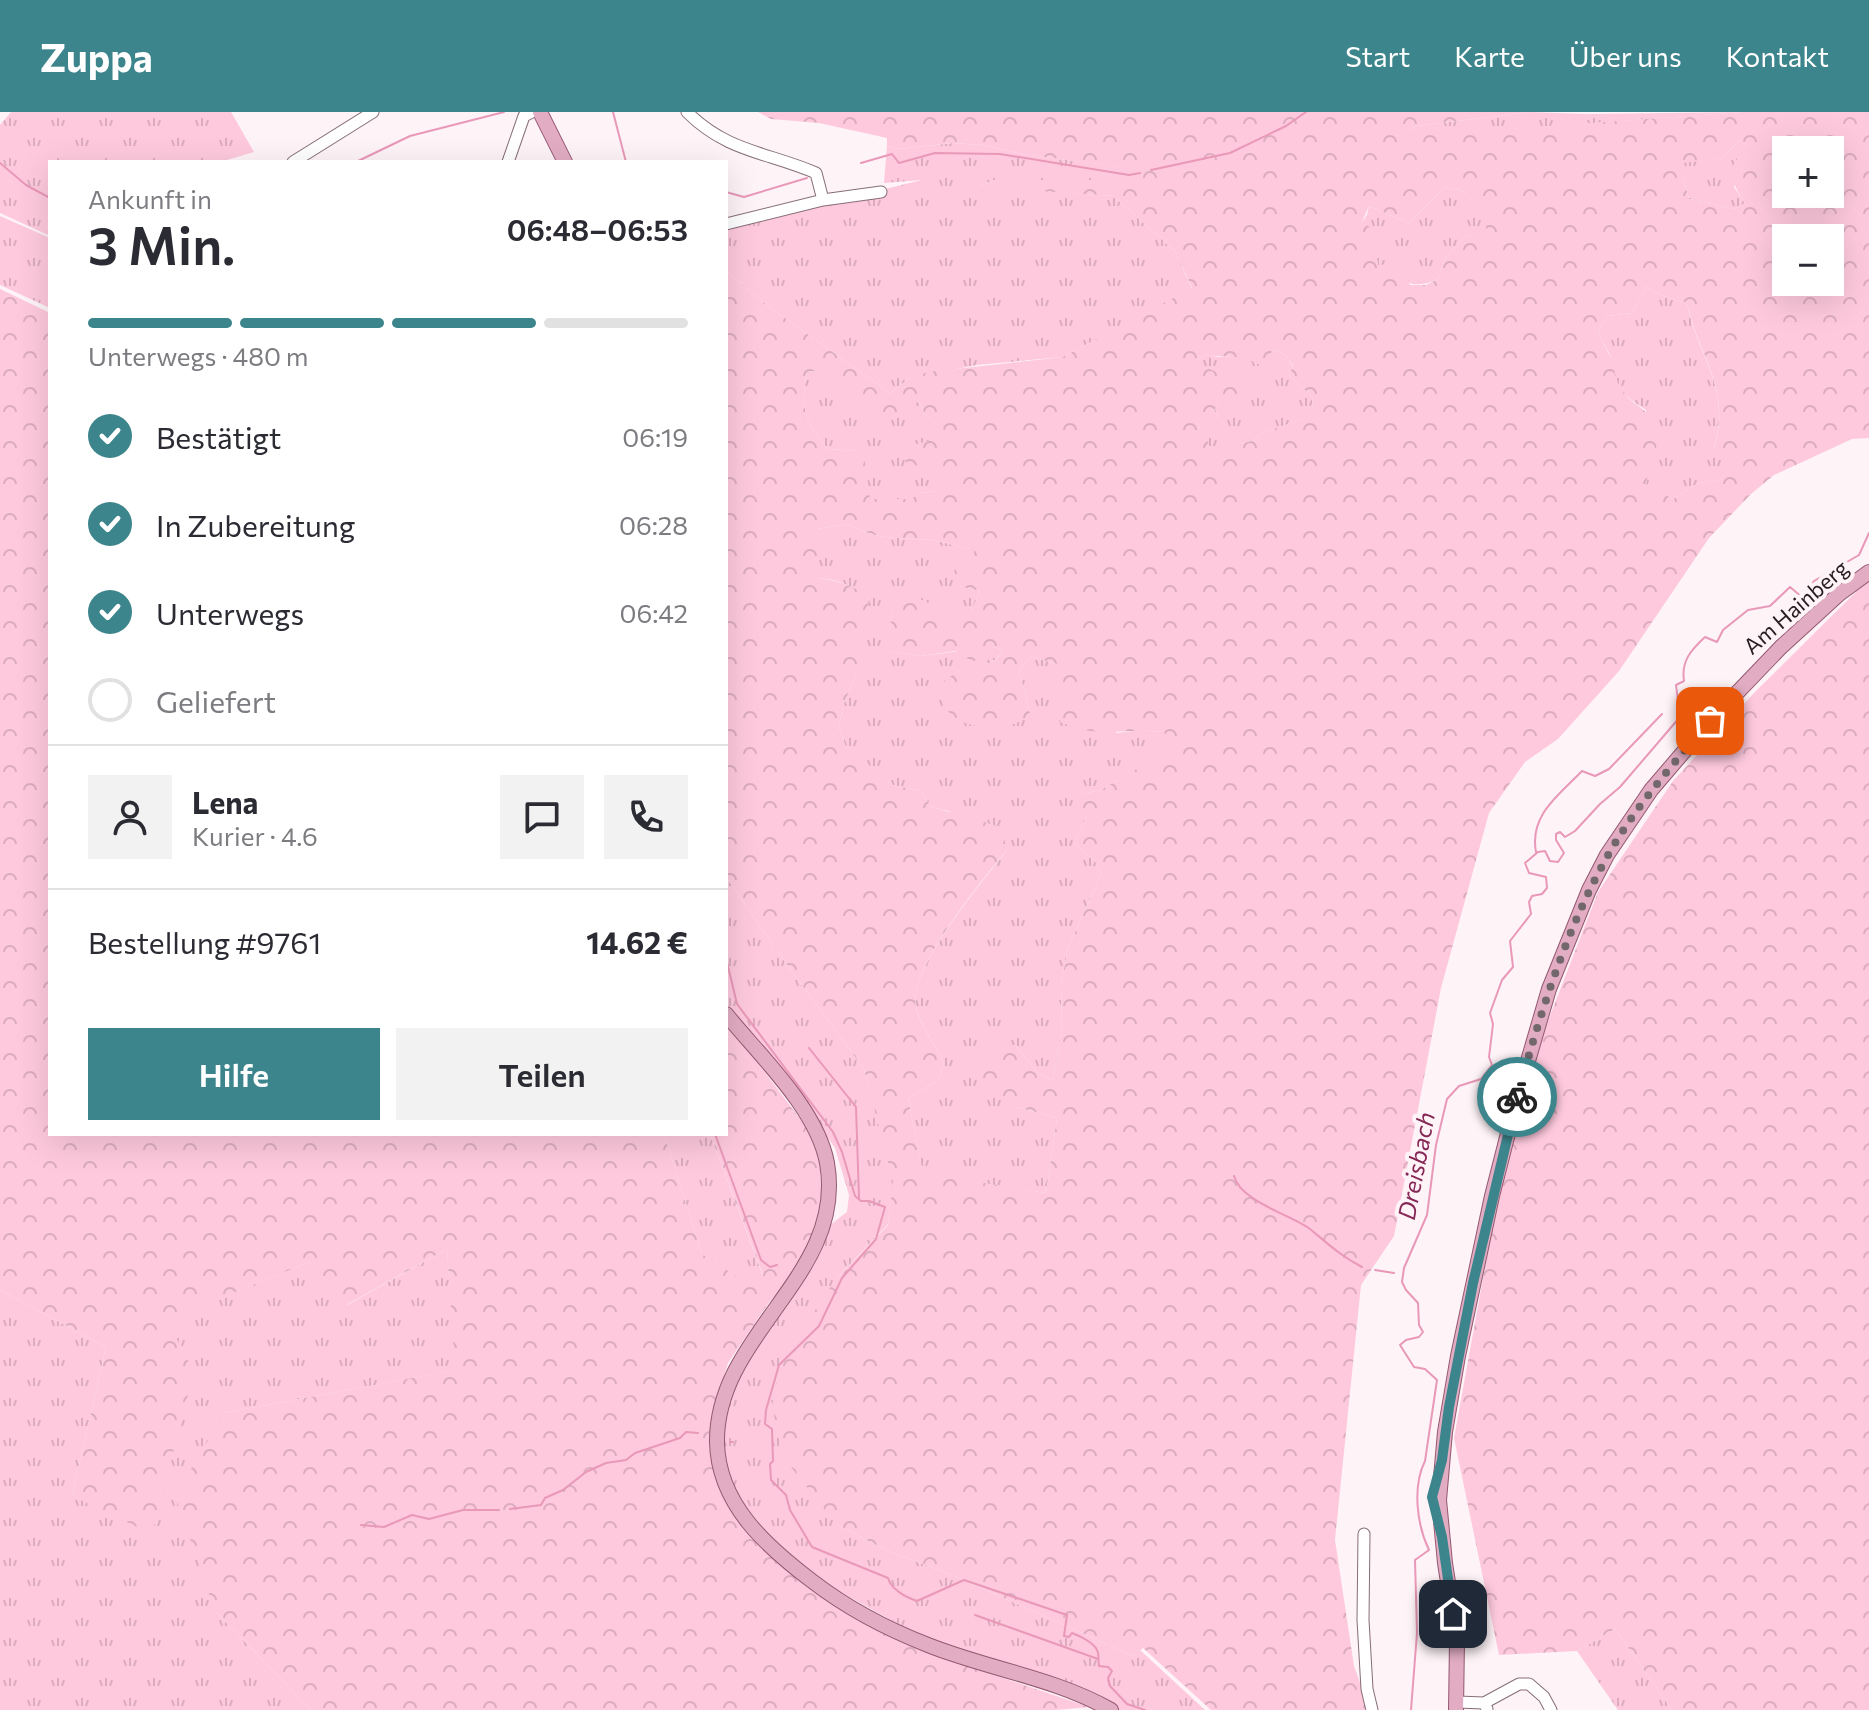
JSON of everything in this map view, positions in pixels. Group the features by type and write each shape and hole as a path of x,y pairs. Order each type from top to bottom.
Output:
{"main road":[{"path":"540,112 564,160"},
{"name":"Am Hainberg","path":"1457,1706 1457,1640 1439,1500 1442,1460 1473,1283 1532,1043 1549,989 1578,915 1607,855 1676,760 1745,683 1819,612 1869,572"},
{"path":"728,1016 806,1113 826,1160 830,1186 828,1214 819,1241 807,1264 739,1359 728,1383 719,1416 718,1457 726,1488 768,1545 813,1582 849,1606 929,1646 1062,1689 1111,1710"}],"street":[{"path":"296,160 373,112"},
{"path":"509,160 524,116 532,112"},
{"path":"687,112 722,140 816,173 823,200"},
{"path":"728,224 823,200 881,192"},
{"path":"1364,1534 1363,1620 1367,1689 1372,1710"},
{"path":"1457,1706 1486,1706 1519,1684 1529,1684 1544,1697 1551,1710"}],"green space":[{"path":"11,112 231,112 254,152 227,160 48,160 48,235 0,213 0,125"},
{"path":"758,112 1529,112 1417,126 1395,137 1743,112 1869,112 1869,438 1852,439 1774,475 1751,494 1709,538 1619,671 1558,739 1525,762 1489,813 1441,988 1394,1236 1361,1285 1335,1540 1354,1666 1370,1710 1211,1710 1143,1648 1133,1656 950,1574 888,1551 837,1525 783,1457 772,1406 781,1361 836,1279 888,1225 893,1181 864,1069 728,880 728,272 764,303 890,393 910,378 928,372 1063,357 1192,288 1175,251 1113,196 979,187 994,180 1116,180 1120,167 1023,154 982,145 953,143 898,149 887,146 887,138 819,123 771,119","holes":["1740,140 1747,145 1736,160 1732,173 1745,203 1735,209 1689,199 1683,178 1683,163 1722,158","1445,187 1463,191 1486,217 1486,232 1478,237 1468,234 1446,257 1438,279 1426,285 1410,285 1406,274 1391,264 1378,265 1373,229 1362,222 1369,206 1409,223","1646,287 1687,303 1717,390 1718,427 1714,449 1733,465 1723,478 1695,485 1673,499 1646,484 1656,450 1657,430 1652,418 1618,384 1600,335 1608,316 1632,313","1276,350 1286,356 1293,366 1289,375 1312,397 1313,405 1299,409 1302,419 1265,432 1251,441 1206,454 1209,438 1199,428 1203,422 1218,417 1215,409 1220,403 1235,406 1246,391 1246,383 1209,369 1198,360 1205,354 1235,357 1257,363 1265,369 1274,362 1271,352","817,371 823,382 890,417 918,402 925,414 950,435 898,449 908,465 941,466 940,491 916,493 913,499 870,499 864,454 828,449 809,422 804,395 807,372","848,524 879,536 930,540 974,550 974,558 955,558 954,585 980,591 972,610 962,618 899,593 892,612 888,651 920,656 956,651 973,662 993,647 1003,650 990,663 958,672 943,682 945,708 957,719 987,727 1007,726 1024,719 1030,713 1019,670 1032,657 1057,664 1051,681 1068,690 1075,702 1061,706 1060,722 1100,732 1164,732 1172,748 1101,790 1082,794 1076,801 1087,815 1074,843 1095,861 1101,874 1068,948 1061,985 1062,1027 1053,1081 1038,1073 1015,1045 978,1045 984,1093 1017,1107 1057,1118 1046,1193 923,1173 908,1098 938,1081 944,1063 918,1014 916,991 923,971 949,926 1007,850 1001,827 932,807 920,791 893,785 845,745 839,727 864,641 869,596 844,584 817,578 817,529"]},
{"path":"1529,112 1743,112 1392,138 1417,126"},
{"path":"1740,140 1747,145 1734,187 1745,203 1735,209 1689,199 1683,178 1683,162 1722,158"},
{"path":"953,143 982,145 1023,154 1121,167 1117,180 994,180 981,186 1113,196 1175,251 1192,289 1063,357 977,365 910,378 890,393 764,303 728,272 728,228 922,180 884,183 887,146 898,149"},
{"path":"1445,187 1463,191 1487,217 1486,232 1478,238 1468,234 1446,257 1438,279 1429,283 1406,282 1378,265 1375,250 1362,222 1369,206 1409,223"},
{"path":"0,216 48,237 48,307 0,285"},
{"path":"1646,287 1687,303 1716,390 1719,407 1714,448 1734,465 1719,480 1695,485 1673,499 1645,484 1649,470 1646,410 1618,386 1610,355 1599,332 1608,316 1632,313"},
{"path":"0,289 48,312 48,1136 665,1136 702,1254 749,1284 763,1275 711,1136 728,1136 728,1024 804,1124 819,1154 822,1207 800,1265 768,1304 728,1363 713,1411 713,1452 752,1537 798,1579 847,1613 927,1652 1089,1707 1056,1710 311,1710 215,1611 175,1496 224,1413 455,1370 447,1249 346,1305 309,1262 167,1320 194,1372 152,1534 72,1496 106,1347 0,1290"},
{"path":"1276,350 1286,356 1293,367 1289,375 1312,397 1313,406 1302,419 1265,432 1251,441 1205,455 1199,429 1202,422 1218,417 1215,409 1220,403 1206,370 1198,360 1205,354 1253,360"},
{"path":"817,371 918,402 925,414 951,435 931,442 909,465 941,465 941,491 916,493 914,499 870,499 856,451 828,449 809,422 804,395 807,372"},
{"path":"848,524 879,536 930,540 975,550 974,558 955,558 955,585 980,591 972,610 962,619 917,598 892,612 889,651 920,656 994,647 1003,650 989,663 957,672 1030,713 1019,670 1032,657 1057,664 1076,703 1117,733 1141,730 1164,732 1173,748 1101,790 1082,794 1087,815 1074,843 1095,861 1101,874 1068,948 1061,985 1062,1027 1053,1081 1038,1073 1015,1045 979,1045 1017,1107 1057,1118 1046,1193 923,1174 908,1098 938,1081 944,1063 918,1014 916,991 935,949 1007,850 948,811 932,807 920,791 893,785 845,745 839,727 843,706 855,678 869,597 844,584 817,578 817,529"},
{"path":"1869,579 1869,1710 1672,1710 1615,1629 1577,1651 1499,1655 1454,1438 1494,1218 1539,1044 1598,892 1673,781 1755,692"},
{"path":"728,880 864,1069 894,1181 888,1224 836,1279 837,1525 888,1551 950,1574 1133,1656 1140,1650 1205,1710 1119,1710 1099,1697 933,1642 822,1581 772,1542 739,1502 723,1462 723,1416 741,1363 812,1266 830,1225 847,1212 849,1195 835,1148 728,1009"},
{"path":"665,1136 711,1136 763,1276 749,1285 702,1254"},
{"path":"447,1249 456,1370 224,1413 215,1611 311,1710 0,1710 0,1290 106,1347 72,1496 166,1320 309,1262 347,1305"},
{"path":"1615,1629 1672,1710 1618,1710 1577,1651"}],"waterway":[{"path":"360,160 410,136 504,112"},
{"path":"613,112 625,160"},
{"path":"1151,170 1230,153 1286,126 1306,112"},
{"path":"861,163 892,154 899,163 935,153 1000,154 1129,175 1140,173"},
{"path":"0,163 26,185 48,197"},
{"path":"728,193 744,197 807,178"},
{"name":"Dreisbach","path":"1411,1710 1417,1633 1415,1560 1429,1550 1421,1529 1417,1494 1437,1380 1425,1369 1414,1367 1400,1345 1423,1332 1419,1325 1418,1303 1402,1282 1404,1268 1427,1215 1436,1145 1447,1099 1459,1086 1481,1079 1492,1065 1489,1057 1493,1024 1490,1013 1502,980 1513,967 1510,941 1531,914 1529,902 1532,896 1542,894 1547,888 1546,877 1529,873 1525,863 1538,852 1545,851 1550,861 1558,862 1564,853 1556,834 1560,832 1565,837 1575,831 1620,787 1680,717 1676,685 1684,681 1683,674 1691,651 1705,637 1717,642 1723,630 1748,610 1770,606 1790,587 1803,598 1814,581 1859,555 1869,533"},
{"path":"1536,852 1537,827 1555,797 1582,771 1595,776 1609,769 1662,714"},
{"path":"728,966 737,1004 833,1132 855,1196 861,1201 885,1207 876,1239 842,1278 819,1326 779,1365 765,1424 772,1429 771,1480 786,1495 790,1510 812,1547 888,1578 895,1589 908,1597 917,1601 964,1580 1067,1615 1064,1636 1069,1637 1072,1633 1091,1644 1097,1650 1099,1666 1112,1671 1108,1678 1110,1686 1127,1704 1145,1710"},
{"path":"809,1048 856,1107 859,1198"},
{"path":"716,1136 761,1260 770,1267 777,1265"},
{"path":"1234,1176 1246,1193 1310,1229 1362,1267"},
{"path":"1375,1270 1394,1273"},
{"path":"510,1509 541,1505 545,1498 563,1490 586,1472 606,1463 626,1460 635,1453 680,1438 686,1432 698,1433"},
{"path":"361,1525 384,1527 412,1515 429,1519 463,1510 499,1510"},
{"path":"975,1615 1098,1659"}],"way so far":[{"path":"1517,1097 1549,989 1589,890 1607,855 1651,790 1710,721"}],"route":[{"path":"1453,1614 1442,1537 1432,1497 1442,1460 1473,1283 1517,1097"}]}
